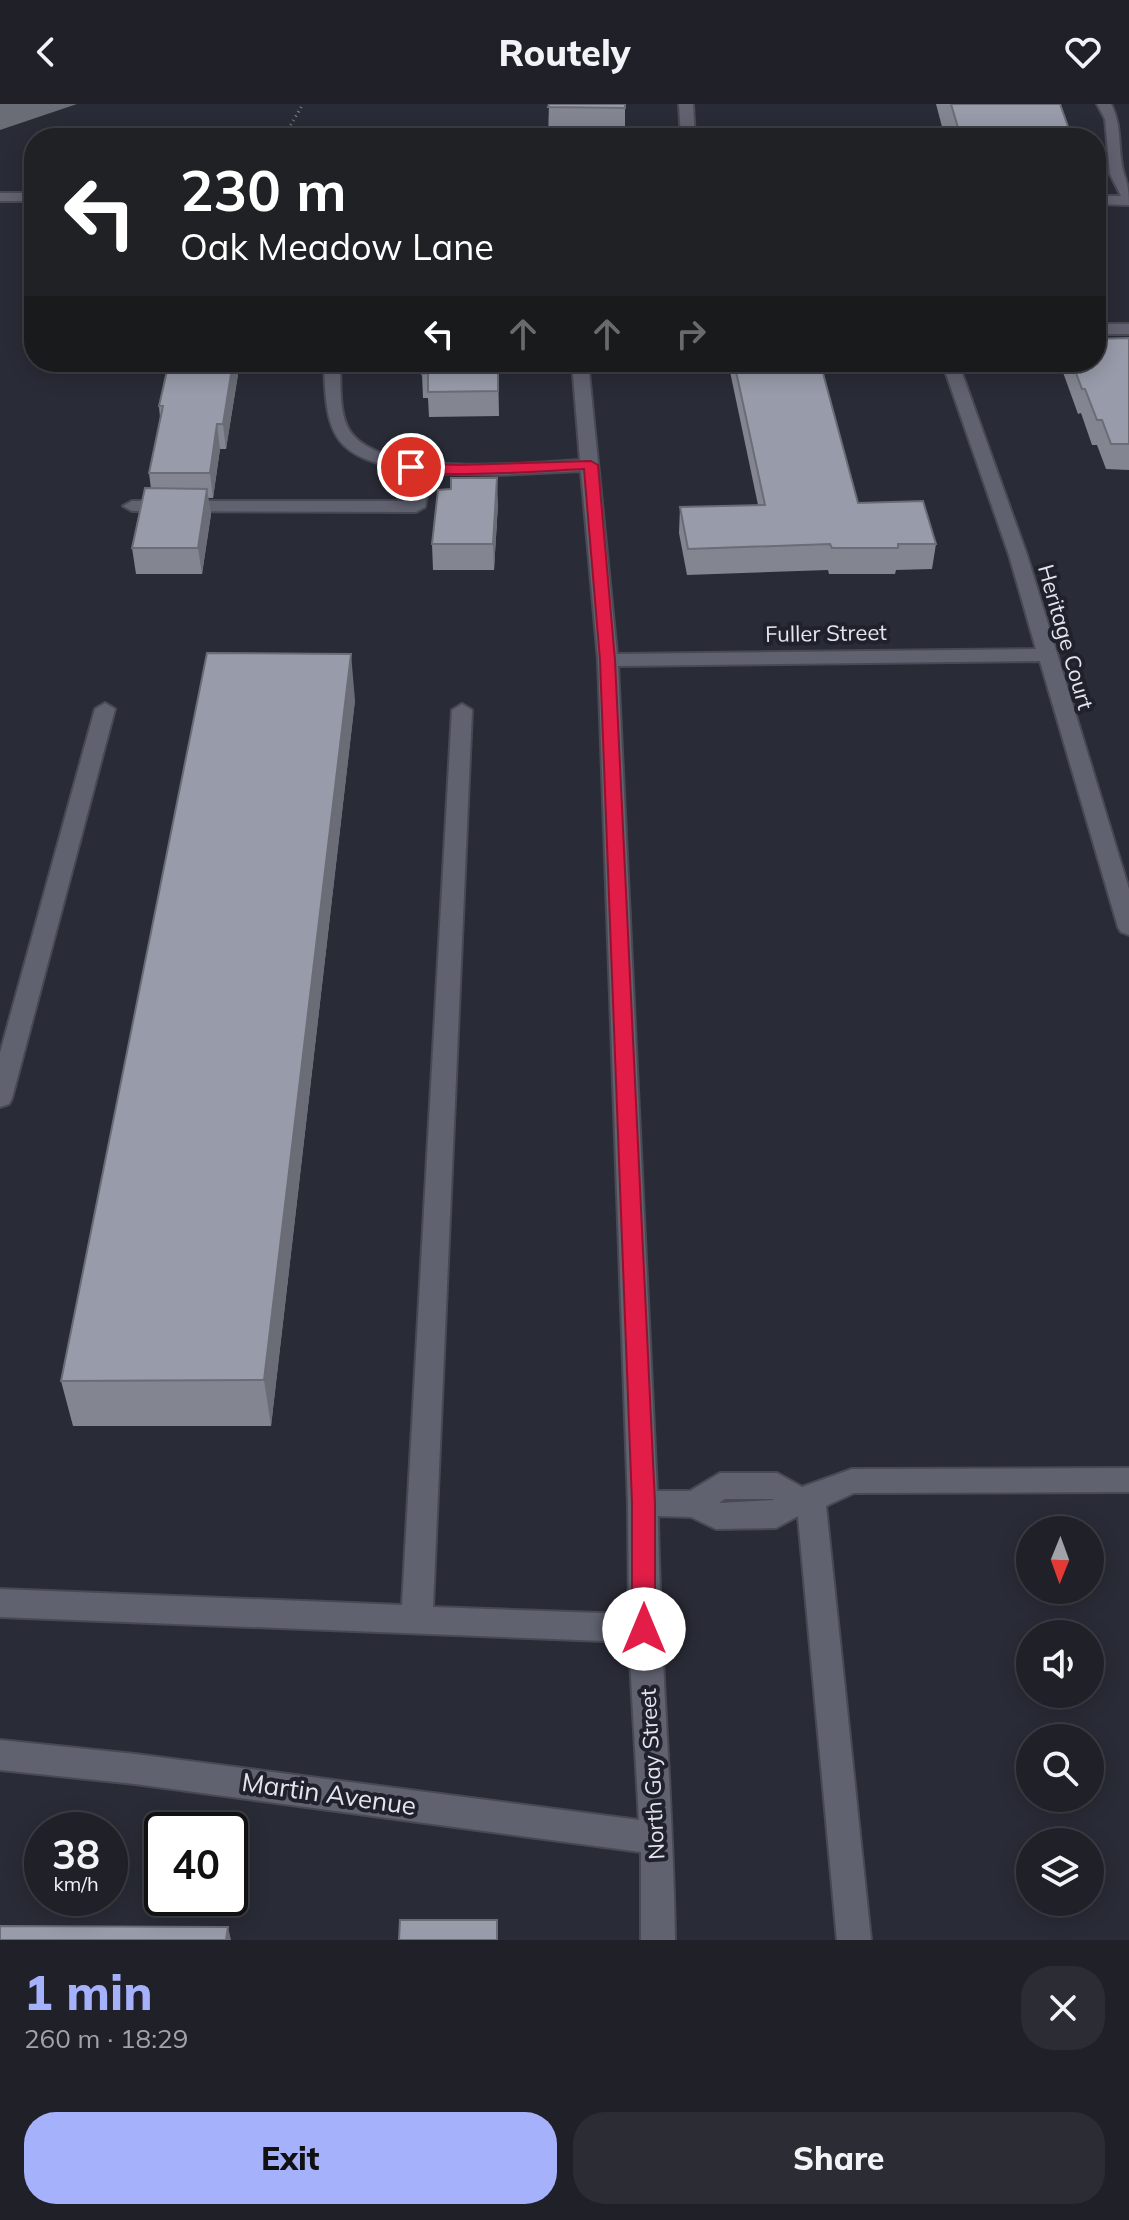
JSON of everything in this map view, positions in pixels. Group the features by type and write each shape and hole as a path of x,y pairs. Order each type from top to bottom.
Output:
{"street":[{"path":"686,104 687,128"},
{"path":"1104,104 1112,119 1117,174 1129,200 1106,200"},
{"path":"0,197 24,197"},
{"path":"1106,329 1129,329"},
{"path":"332,372 333,393 343,436 368,457 423,468 591,465"},
{"name":"North Gay Street","path":"581,372 608,660 643,1503 644,1629 657,1838 658,1940"},
{"name":"Heritage Court","path":"954,372 1018,555 1045,655 1129,927"},
{"path":"132,506 416,507 423,468"},
{"name":"Fuller Street","path":"608,660 1045,655"},
{"path":"0,1098 105,709"},
{"path":"417,1618 462,710"},
{"path":"643,1503 695,1504 716,1516 776,1515 804,1499 852,1481 1129,1480"},
{"path":"804,1499 854,1940"},
{"path":"0,1603 644,1629"},
{"name":"Martin Avenue","path":"0,1755 135,1769 657,1838"}],"path":[{"path":"289,128 303,104"}],"building":[{"path":"549,104 625,104 625,108 548,107"},
{"path":"951,104 1060,104 1069,128 958,128"},
{"path":"1129,338 1129,444 1111,444 1102,420 1097,420 1076,372 1106,372 1106,339"},
{"path":"167,372 231,372 223,424 217,424 210,473 149,473 163,406 159,406"},
{"path":"422,372 498,372 498,391 428,392 428,373"},
{"path":"736,372 823,372 858,503 923,501 936,544 898,544 898,548 832,548 830,544 688,549 680,507 765,505"},
{"path":"451,478 497,478 493,544 432,544 438,490 451,489"},
{"path":"145,488 207,489 198,548 132,548"},
{"path":"207,653 351,654 264,1380 61,1381"},
{"path":"400,1920 497,1920 497,1940 399,1940"},
{"path":"0,1926 228,1927 226,1940 0,1940"}],"route":[{"path":"411,467 457,469 591,465 608,660 643,1503 644,1629"}]}
